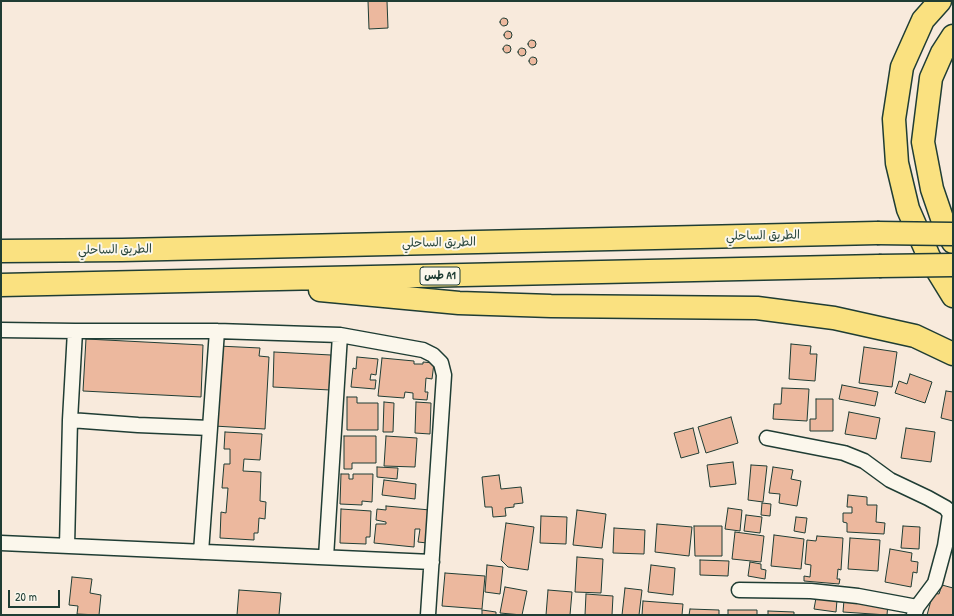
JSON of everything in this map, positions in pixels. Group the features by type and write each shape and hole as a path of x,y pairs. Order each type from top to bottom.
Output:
{"highway":[{"path":"940,1 924,20 902,67 894,119 897,163 908,209 929,257 953,296"},
{"path":"953,36 942,53 930,78 923,142 932,189 946,230 953,242"},
{"name":"الطريق الساحلي","path":"1,251 122,250 877,233 953,234"},
{"name":"طس A1","path":"1,285 953,265"},
{"path":"251,280 311,290 458,303 551,306 757,308 834,318 908,334 953,354"}],"street":[{"path":"1,330 340,335 423,350 433,355 441,363 444,375 428,615"},
{"path":"67,546 70,420 75,331"},
{"path":"201,552 217,332"},
{"path":"326,557 340,335"},
{"path":"70,420 210,428"},
{"path":"739,590 826,593 858,596 916,611 935,583 945,546 951,514 946,508 890,480 864,461 844,453 767,438"},
{"path":"1,543 432,562"}],"building":[{"path":"368,1 387,1 388,28 369,29"},
{"path":"502,18 506,18 508,22 506,26 502,26 500,24 500,20"},
{"path":"506,31 510,31 512,35 510,39 506,39 504,37 504,33"},
{"path":"530,40 534,40 536,44 534,48 530,48 528,46 528,42"},
{"path":"505,45 509,45 511,49 509,53 505,53 503,51 503,47"},
{"path":"520,48 524,48 526,52 524,56 520,56 518,54 518,50"},
{"path":"531,57 535,57 537,61 535,65 531,65 529,63 529,59"},
{"path":"86,339 203,345 201,397 83,391"},
{"path":"791,344 811,346 810,354 817,354 815,381 789,379"},
{"path":"218,346 260,348 259,356 269,357 265,429 214,426"},
{"path":"864,347 897,352 892,387 859,383"},
{"path":"274,352 331,355 330,390 273,387"},
{"path":"357,357 378,359 376,375 371,374 370,380 376,380 375,389 351,387 353,368 356,369"},
{"path":"382,358 414,361 414,364 423,364 423,362 434,363 432,379 426,378 425,392 428,392 427,400 413,399 413,393 405,392 404,398 378,396"},
{"path":"910,374 932,382 925,403 895,393 899,381 907,384"},
{"path":"842,385 878,392 875,406 839,399"},
{"path":"782,388 809,389 807,421 773,419 774,404 781,404"},
{"path":"946,391 953,392 953,421 941,418"},
{"path":"347,397 357,397 357,403 378,403 378,430 347,430"},
{"path":"816,399 833,399 833,431 810,431 810,419 816,419"},
{"path":"384,402 394,403 393,432 383,432"},
{"path":"416,402 431,403 430,434 415,433"},
{"path":"849,412 880,418 876,439 845,434"},
{"path":"731,417 738,443 706,453 698,427"},
{"path":"693,428 699,453 681,458 674,433"},
{"path":"906,428 935,432 931,462 901,458"},
{"path":"225,432 262,434 260,460 244,459 243,471 261,472 260,501 266,502 265,519 259,518 258,533 254,533 254,540 220,538 221,512 226,513 228,488 222,488 224,464 230,464 230,449 224,449"},
{"path":"344,436 376,436 376,463 352,463 352,469 344,469"},
{"path":"386,436 417,438 415,467 384,466"},
{"path":"733,462 736,484 710,487 707,465"},
{"path":"751,465 767,466 763,502 748,500"},
{"path":"377,467 398,468 397,479 377,477"},
{"path":"773,467 793,470 791,479 801,481 797,506 779,503 780,494 769,493"},
{"path":"341,474 349,474 349,479 353,479 353,474 373,474 372,502 362,501 362,505 340,504"},
{"path":"499,475 501,489 521,487 523,503 514,504 514,507 505,508 506,516 493,517 492,507 485,507 482,477"},
{"path":"384,480 416,484 415,499 382,495"},
{"path":"848,495 867,497 867,505 877,505 876,522 885,523 884,534 847,532 847,523 843,522 843,513 852,513 852,507 847,507"},
{"path":"762,503 771,504 770,516 761,515"},
{"path":"386,506 430,510 427,543 418,542 420,529 415,529 414,547 374,543 376,524 386,524 386,522 376,520 377,509 386,510"},
{"path":"728,508 742,510 740,531 725,529"},
{"path":"341,509 371,511 370,537 366,537 366,544 340,543"},
{"path":"577,510 606,514 602,548 573,545"},
{"path":"746,515 762,517 760,533 744,531"},
{"path":"541,516 567,517 566,544 540,543"},
{"path":"796,517 807,518 805,533 794,531"},
{"path":"506,523 534,527 528,570 508,567 501,560"},
{"path":"657,524 692,527 689,556 655,552"},
{"path":"694,526 722,526 722,556 695,556"},
{"path":"903,526 920,527 919,549 901,548"},
{"path":"614,528 645,530 644,554 613,553"},
{"path":"735,532 764,536 761,562 732,559"},
{"path":"774,535 804,539 801,569 771,566"},
{"path":"817,536 843,538 841,570 838,569 837,579 840,579 839,584 804,581 804,576 810,577 811,565 805,564 807,540 816,541"},
{"path":"850,538 880,540 878,571 848,569"},
{"path":"890,549 912,553 911,561 918,562 917,573 913,572 911,587 885,582"},
{"path":"577,557 603,559 601,593 575,592"},
{"path":"700,560 729,561 728,576 700,575"},
{"path":"750,562 761,564 761,569 766,570 765,579 748,576"},
{"path":"487,565 503,567 500,594 485,592"},
{"path":"651,565 675,568 673,595 648,592"},
{"path":"445,573 485,576 482,609 442,606"},
{"path":"72,577 92,579 90,593 101,595 99,615 77,614 78,606 69,605"},
{"path":"942,585 953,588 953,615 927,615 933,593 939,594"},
{"path":"505,587 527,591 522,615 500,613"},
{"path":"625,588 642,590 639,615 622,615"},
{"path":"239,590 281,593 279,615 237,615"},
{"path":"548,590 572,592 570,615 546,615"},
{"path":"586,594 613,596 612,615 585,615"},
{"path":"816,598 837,600 836,612 814,609"},
{"path":"844,600 888,603 887,615 843,612"},
{"path":"643,601 683,604 682,615 642,615"},
{"path":"690,609 719,610 719,615 689,615"},
{"path":"482,610 496,612 496,615 482,615"},
{"path":"728,610 757,610 757,615 728,615"},
{"path":"768,611 794,612 794,615 768,615"}]}
